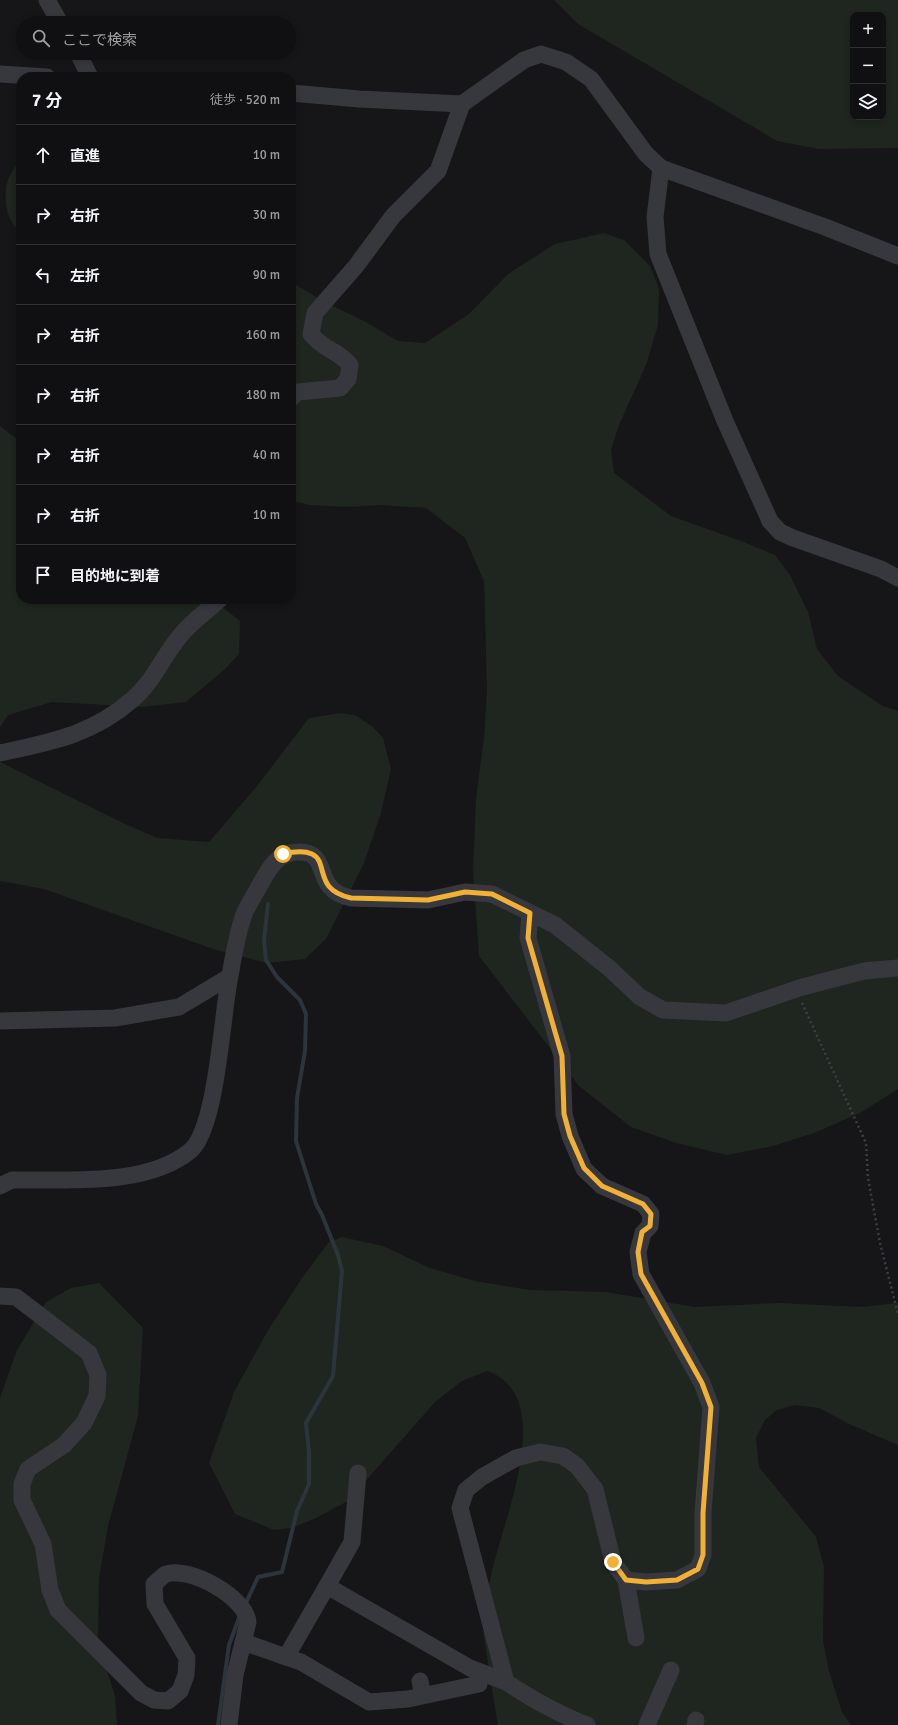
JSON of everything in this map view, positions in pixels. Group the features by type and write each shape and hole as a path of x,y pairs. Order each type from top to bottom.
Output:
{"street":[{"path":"47,0 56,16"},
{"path":"296,394 298,392 340,388 348,379 350,365 342,356 318,343 311,334 311,324 315,313 356,266 393,216 438,171 462,104 524,60 541,54 566,62 591,79 646,154 661,168 825,227 898,256"},
{"path":"82,60 88,72"},
{"path":"0,74 16,75"},
{"path":"296,93 359,99 462,104"},
{"path":"661,168 655,217 658,254 725,421 770,521 780,532 793,538 881,569 898,578"},
{"path":"0,753 64,738 100,723 134,699 159,670 180,636 215,604"},
{"path":"0,1186 12,1180 125,1178 156,1170 191,1150 203,1134 210,1106 229,977 245,913 270,866 283,854 298,852 312,854 319,860 324,879 330,889 341,896 351,898 428,900 465,892 492,894 555,925 609,968 640,998 663,1010 726,1013 799,988 864,971 898,968"},
{"path":"530,913 528,938 562,1056 564,1114 570,1136 584,1168 602,1186 643,1204 651,1214 650,1226 642,1232 638,1252 641,1274 702,1383 711,1407 703,1513 703,1555 698,1569 677,1580 646,1582 626,1580"},
{"path":"0,1021 115,1018 179,1007 229,977"},
{"path":"0,1296 16,1297 89,1353 98,1375 97,1396 84,1423 64,1445 28,1469 22,1484 22,1500 42,1544 50,1590 58,1610 141,1693 154,1700 168,1701 180,1691 186,1675 188,1658 154,1604 154,1584 166,1574 183,1574 214,1584 237,1601 248,1615 243,1642 234,1675 229,1725"},
{"path":"506,1682 460,1508 466,1490 482,1478 516,1458 540,1452 563,1456 577,1466 595,1489 613,1562 626,1580 636,1638"},
{"path":"286,1657 352,1542 358,1472"},
{"path":"327,1586 470,1668 506,1682 554,1711 587,1725"},
{"path":"243,1642 301,1662 369,1702 421,1688 479,1684"},
{"path":"647,1725 670,1670"}],"path":[{"path":"799,997 866,1143 868,1178 879,1236 898,1314"}],"shaded area":[{"path":"554,0 898,0 898,148 819,149 777,141 578,24"},
{"path":"16,166 16,228 9,217 6,203 6,189 11,173"},
{"path":"604,233 624,240 650,266 659,289 658,325 646,365 619,425 611,450 614,473 671,516 775,555 790,575 808,612 817,649 838,676 883,706 898,711 898,1089 860,1113 814,1133 773,1146 727,1155 676,1143 631,1127 579,1086 479,956 473,870 476,799 484,737 487,691 484,581 465,538 426,508 379,505 345,507 309,505 296,501 296,285 323,301 366,322 398,341 425,343 469,314 508,274 555,244"},
{"path":"0,426 16,438 16,604 218,604 240,621 239,654 225,669 186,702 142,707 52,702 8,715 0,727"},
{"path":"341,713 355,715 373,727 383,738 391,769 381,813 364,863 326,939 305,959 267,963 216,950 44,889 0,881 0,762 121,822 157,838 209,842 257,786 309,718"},
{"path":"342,1237 383,1246 430,1268 475,1281 530,1290 606,1292 695,1307 779,1303 861,1307 898,1303 898,1445 849,1424 819,1408 795,1405 777,1410 765,1420 756,1438 759,1467 816,1537 824,1567 823,1641 829,1671 842,1712 851,1725 498,1725 484,1638 483,1620 491,1573 515,1490 521,1460 523,1431 519,1405 508,1384 487,1371 462,1381 435,1402 348,1501 314,1519 291,1528 274,1530 235,1514 209,1463 234,1392 267,1332 302,1278 328,1243"},
{"path":"99,1283 143,1328 138,1416 108,1526 99,1578 98,1644 115,1696 117,1725 0,1725 0,1398 17,1350 46,1302 71,1288"}],"waterway":[{"path":"245,1605 258,1577 282,1572 297,1511 309,1484 309,1452 306,1423 333,1376 342,1271 338,1255 316,1204 296,1141 297,1098 305,1051 306,1014 300,1000 277,977 266,960 264,940 268,904"},
{"path":"218,1725 229,1645 240,1615"}],"route":[{"path":"283,854 298,852 312,854 319,860 324,879 330,889 341,896 351,898 428,900 465,892 492,894 530,913 528,938 562,1056 564,1114 570,1136 584,1168 602,1186 643,1204 651,1214 650,1226 642,1232 638,1252 641,1274 702,1383 711,1407 703,1513 703,1555 698,1569 677,1580 646,1582 626,1580 613,1562"}]}
